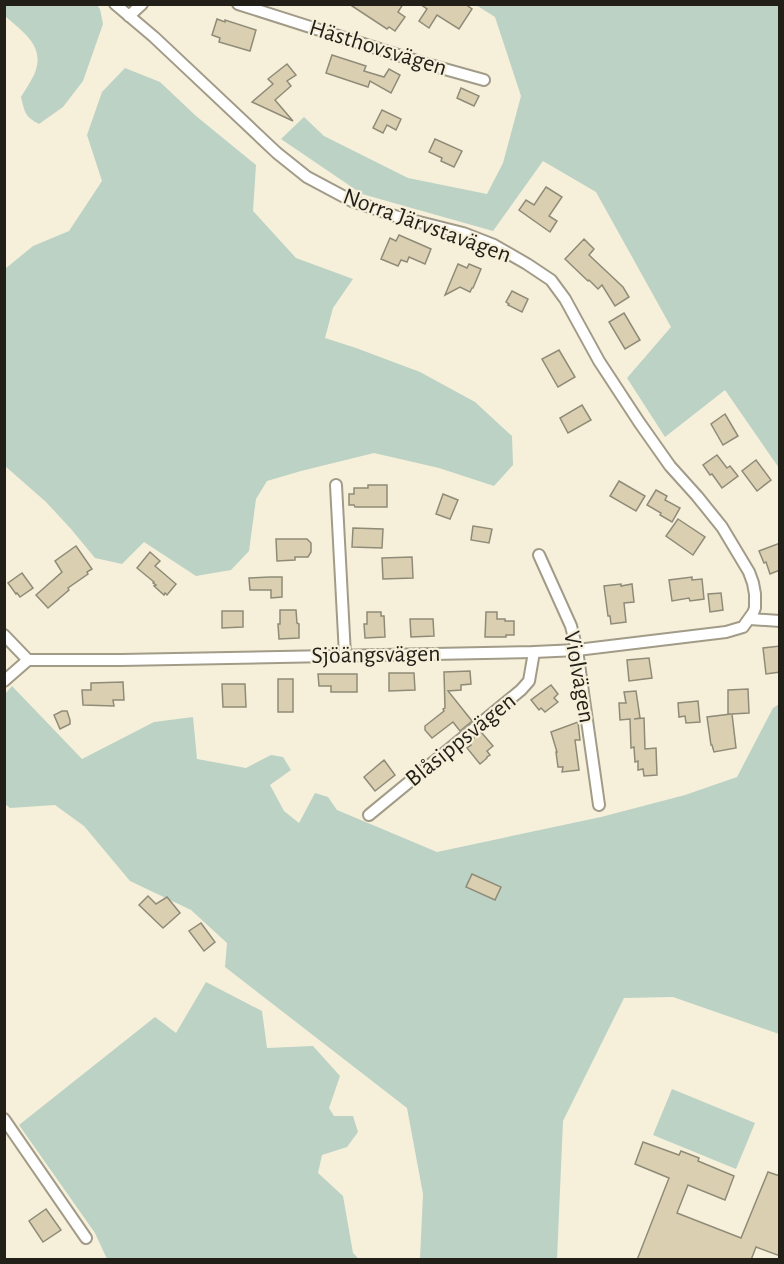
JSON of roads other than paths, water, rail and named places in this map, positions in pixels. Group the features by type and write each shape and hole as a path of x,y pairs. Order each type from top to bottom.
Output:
{"street":[{"name":"Norra Järvstavägen","path":"116,4 307,177 352,201 395,216 463,233 494,244 551,280 565,299 599,361 639,422 670,466 722,527 735,548 753,583 755,608 750,619"},
{"path":"129,16 142,4"},
{"name":"Hästhovsvägen","path":"238,4 484,80"},
{"path":"336,485 345,655"},
{"name":"Violvägen","path":"539,555 571,626 577,650 599,805"},
{"path":"750,619 780,621"},
{"name":"Sjöängsvägen","path":"28,660 577,650 726,632 743,627 750,619"},
{"path":"4,635 28,660 4,681"},
{"name":"Blåsippsvägen","path":"369,815 521,690 529,681 534,652"},
{"path":"4,1119 87,1238"}]}
